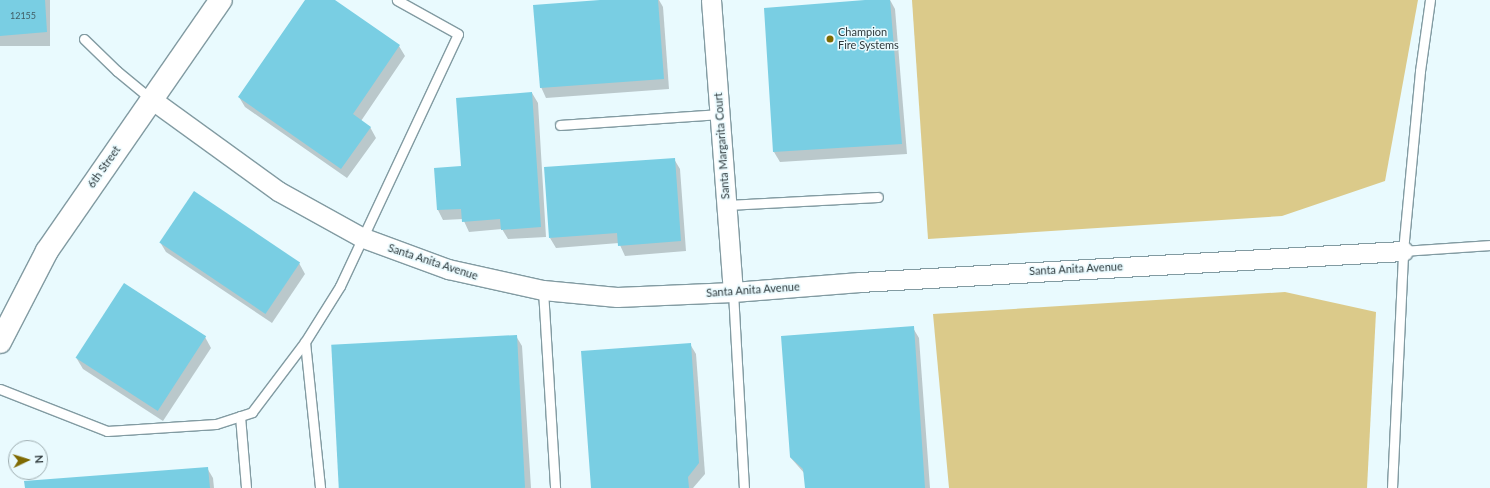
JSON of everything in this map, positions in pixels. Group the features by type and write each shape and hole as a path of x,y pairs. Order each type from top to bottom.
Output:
{"street":[{"name":"6th Street","path":"0,342 47,251 221,0"},
{"name":"Santa Margarita Court","path":"711,0 733,292"},
{"name":"Santa Anita Avenue","path":"152,99 278,191 361,237 448,269 543,290 617,297 733,292 860,282 1403,251"}],"lane":[{"path":"0,389 107,431 216,424 252,412 305,342 340,286 361,237 458,34 397,0"},
{"path":"1392,488 1403,251 1420,71 1430,0"},
{"path":"84,39 117,71 152,99"},
{"path":"560,125 720,114"},
{"path":"727,205 878,197"},
{"path":"1403,251 1490,245"},
{"path":"543,290 555,488"},
{"path":"733,292 744,488"},
{"path":"305,342 320,488"},
{"path":"240,416 246,488"}],"shaded area":[{"path":"912,0 1418,0 1385,181 1282,216 928,239"},
{"path":"1285,292 1376,312 1367,488 949,488 933,314"}],"building":[{"path":"0,0 45,0 47,32 0,36"},
{"path":"305,0 335,0 400,45 353,114 371,127 341,169 238,97"},
{"path":"600,0 658,0 664,79 540,88 533,5"},
{"path":"865,0 890,0 902,144 773,152 764,8"},
{"path":"532,92 541,227 501,230 500,219 462,222 461,209 437,210 434,168 461,166 456,98"},
{"path":"675,158 681,241 618,246 617,233 549,238 544,167"},
{"path":"194,191 300,263 265,314 159,242"},
{"path":"124,283 206,336 158,411 76,358"},
{"path":"914,326 925,488 805,488 803,469 790,457 781,336"},
{"path":"517,335 525,488 339,488 331,345"},
{"path":"691,343 699,463 688,477 689,488 591,488 581,351"},
{"path":"208,467 210,488 25,488 24,481"}],"place":[{"name":"Champion Fire Systems","path":"830,39"}]}
